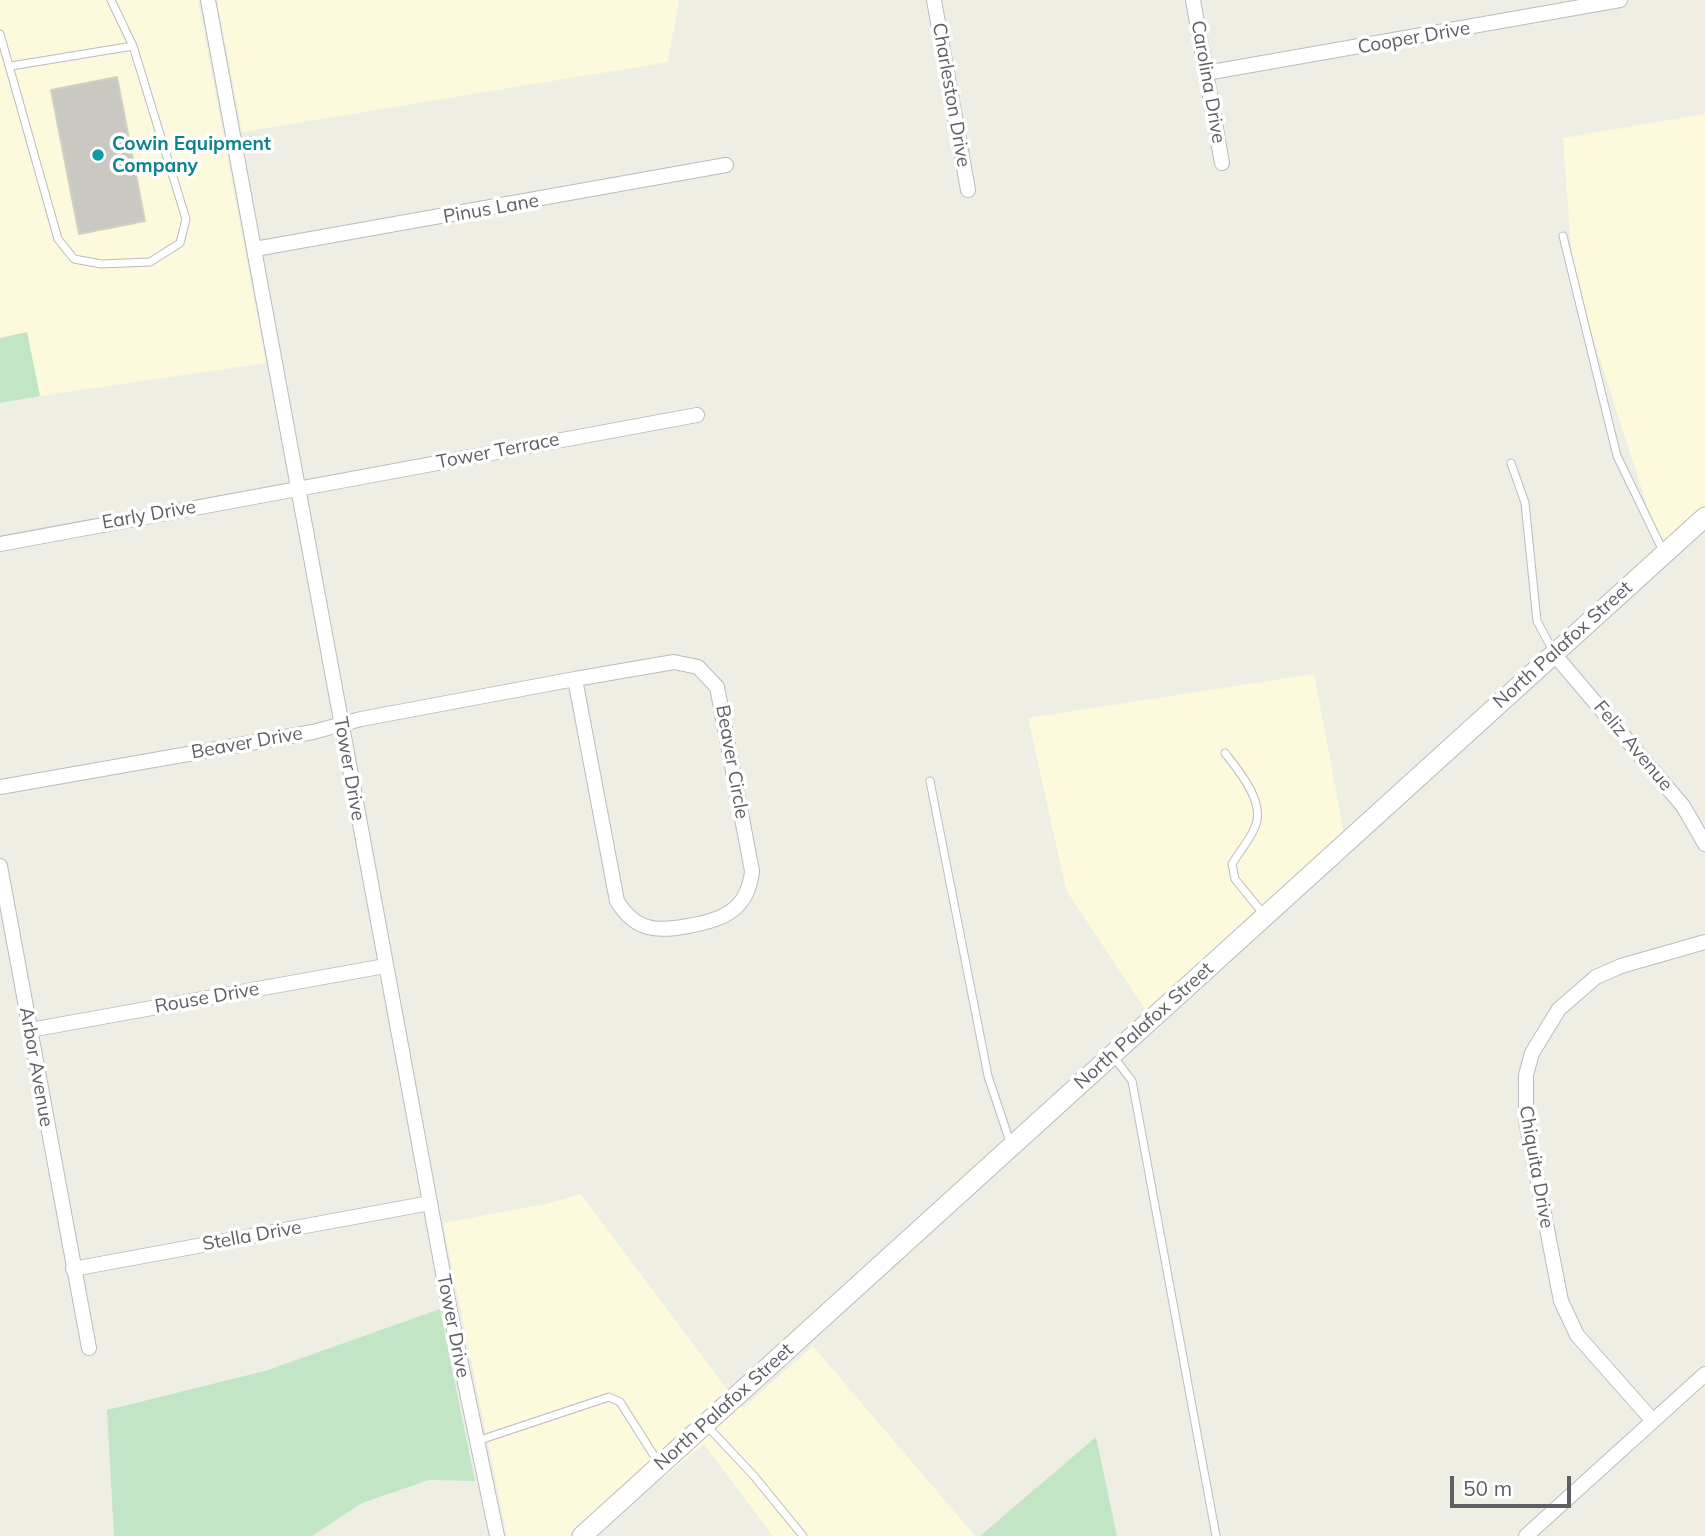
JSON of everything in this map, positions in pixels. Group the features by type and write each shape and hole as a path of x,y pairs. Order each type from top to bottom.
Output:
{"main road":[{"name":"North Palafox Street","path":"582,1536 1705,517"}],"street":[{"name":"Tower Drive","path":"208,0 256,249 385,966 476,1441 497,1536"},
{"name":"Charleston Drive","path":"934,0 968,190"},
{"name":"Carolina Drive","path":"1193,0 1222,163"},
{"name":"Cooper Drive","path":"1206,73 1620,0"},
{"name":"Pinus Lane","path":"256,249 726,165"},
{"name":"Tower Terrace","path":"299,488 697,415"},
{"name":"Early Drive","path":"0,544 299,488"},
{"name":"Feliz Avenue","path":"1554,654 1684,806 1705,844"},
{"name":"Beaver Circle","path":"674,662 698,667 717,687 752,871 745,898 723,918 661,931 635,923 624,914 617,901 575,679 674,662"},
{"name":"Beaver Drive","path":"0,787 575,679"},
{"name":"Arbor Avenue","path":"0,866 89,1348"},
{"name":"Chiquita Drive","path":"1653,1421 1577,1335 1561,1301 1526,1121 1526,1074 1545,1030 1574,994 1596,978 1621,966 1705,942"},
{"name":"Rouse Drive","path":"30,1030 385,966"},
{"name":"Stella Drive","path":"73,1269 430,1203"},
{"path":"1526,1536 1705,1374"}],"lane":[{"path":"0,34 40,184 58,239 74,259 101,264 150,262 180,243 186,219 133,46 111,0"},
{"path":"10,66 133,46"},
{"path":"1563,236 1617,456 1664,554"},
{"path":"1511,463 1525,503 1537,621 1554,654"},
{"path":"1226,753 1243,776 1255,803 1257,824 1232,864 1236,879 1265,916"},
{"path":"930,781 988,1076 1012,1146"},
{"path":"1112,1055 1132,1082 1216,1536"},
{"path":"476,1441 609,1397 621,1402 660,1465"},
{"path":"705,1424 754,1476 799,1535"}],"shaded area":[{"path":"0,0 198,0 266,363 40,396 27,332 0,338"},
{"path":"217,0 679,0 668,62 242,132"},
{"path":"1705,114 1705,505 1660,546 1573,275 1563,138"},
{"path":"1314,674 1344,833 1147,1012 1066,890 1028,718"},
{"path":"581,1194 729,1392 569,1536 507,1536 443,1223 546,1204"},
{"path":"813,1346 975,1536 773,1536 704,1444 612,1520 739,1405 742,1409"}],"green space":[{"path":"27,332 40,396 0,403 0,338"},
{"path":"440,1309 475,1481 429,1480 362,1503 312,1536 114,1536 107,1410 265,1371"},
{"path":"1096,1437 1117,1536 980,1536"}],"building":[{"name":"Cowin Equipment Company","path":"117,77 145,221 79,234 51,90"}],"place":[{"name":"Cowin Equipment Company","path":"98,155"}]}
